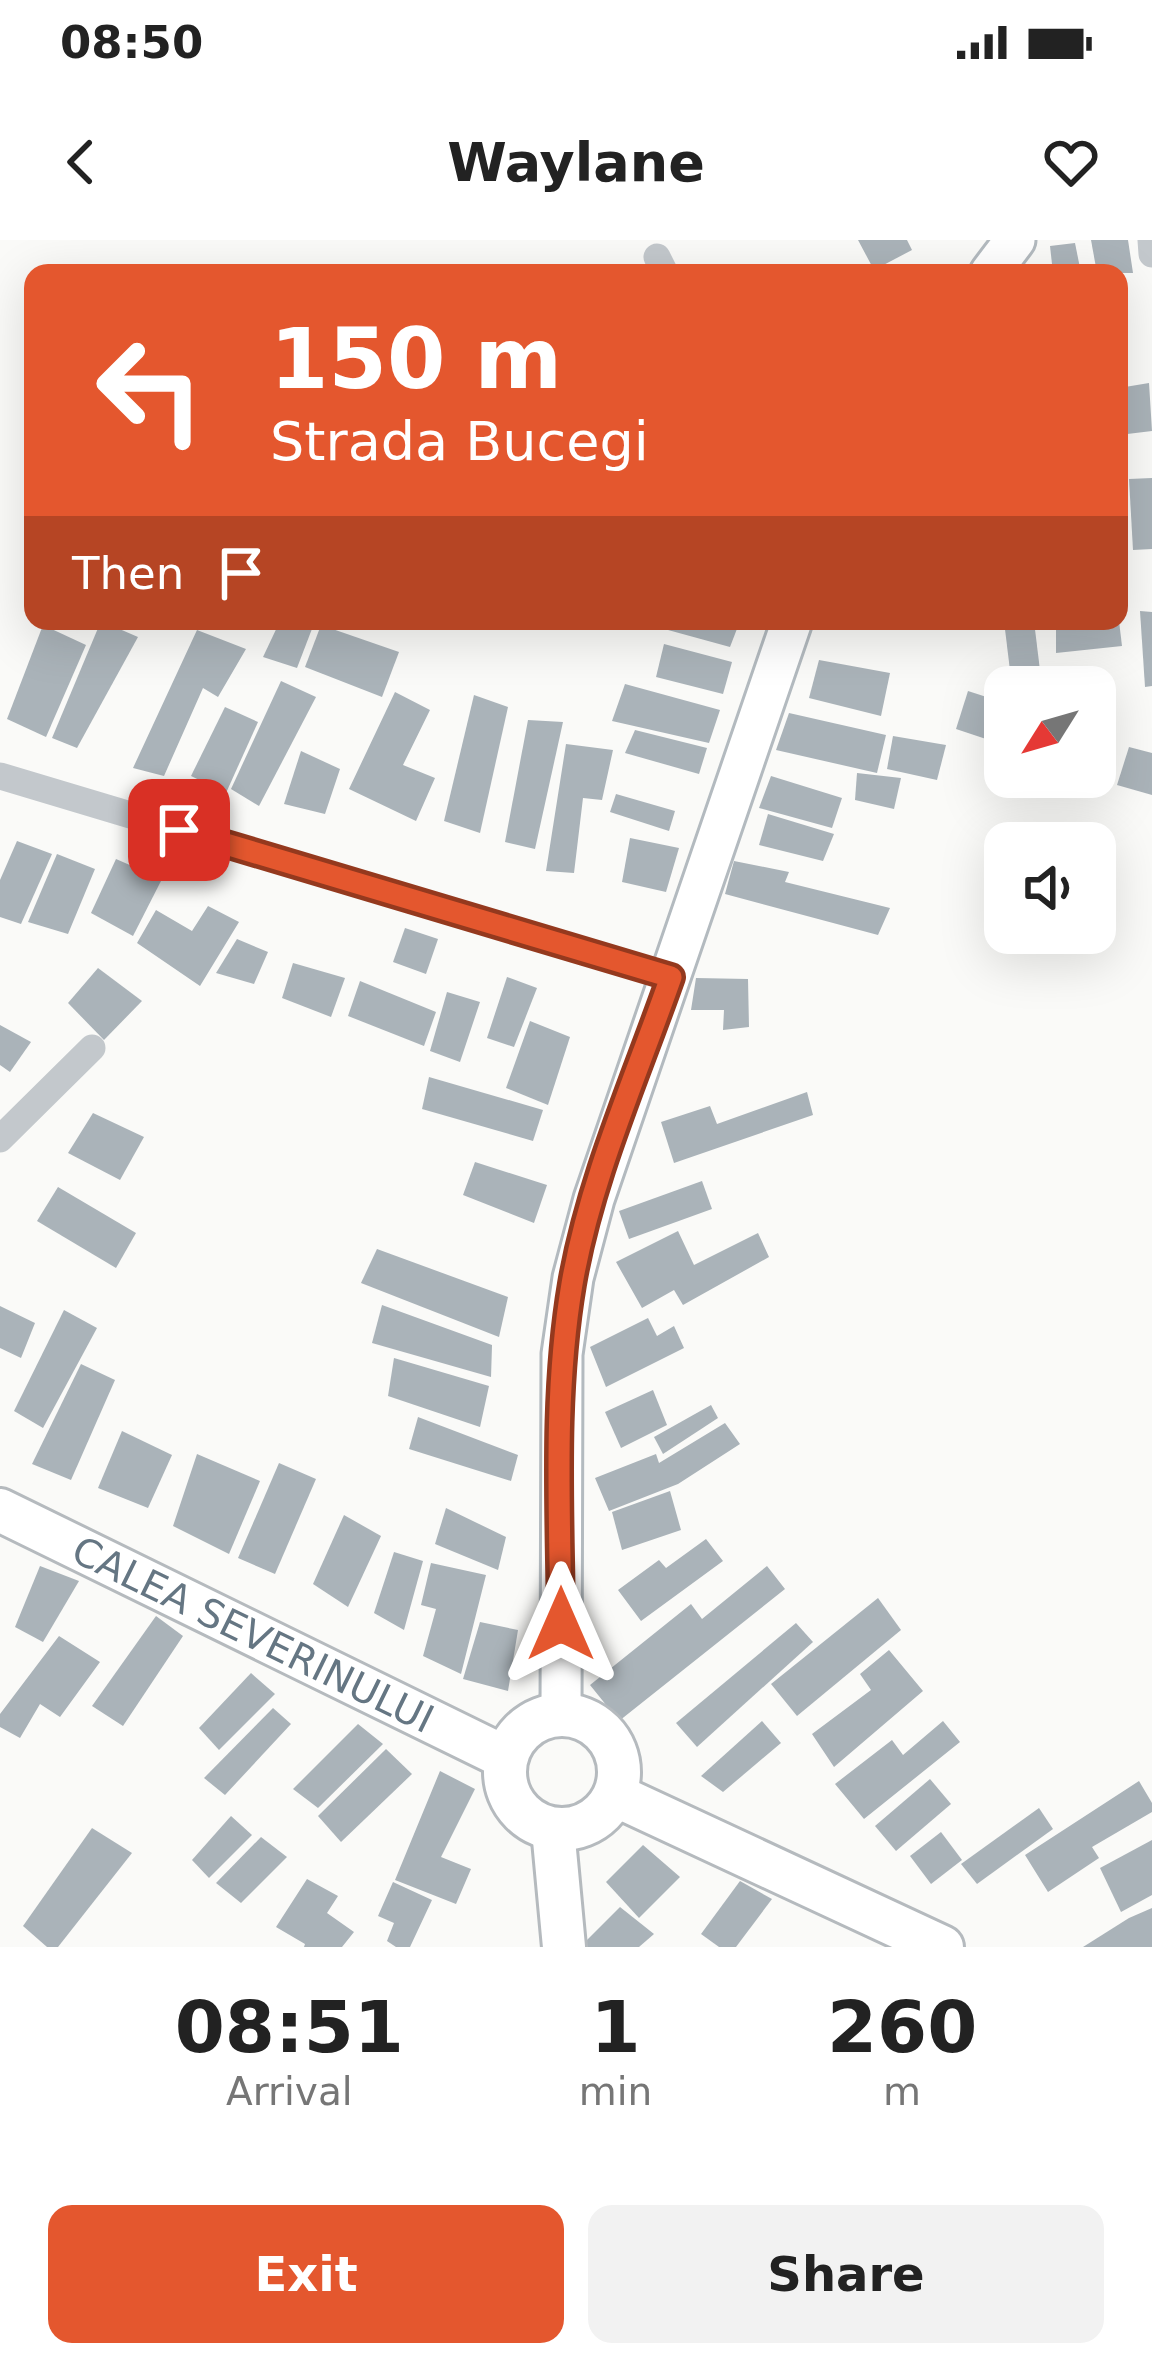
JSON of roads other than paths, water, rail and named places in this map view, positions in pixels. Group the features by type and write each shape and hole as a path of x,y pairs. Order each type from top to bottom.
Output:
{"main road":[{"path":"562,1714 562,1354 567,1316 594,1199 789,630"},
{"name":"CALEA SEVERINULUI","path":"0,1510 506,1758"},
{"path":"562,1714 597,1726 618,1758 615,1795 590,1823 572,1829 553,1829 520,1812 505,1777 513,1741 526,1727 562,1714"},
{"path":"615,1795 941,1947"},
{"path":"553,1829 564,1947"}],"street":[{"path":"1150,240 1152,254"},
{"path":"0,776 671,977"},
{"path":"0,1139 92,1048"}]}
